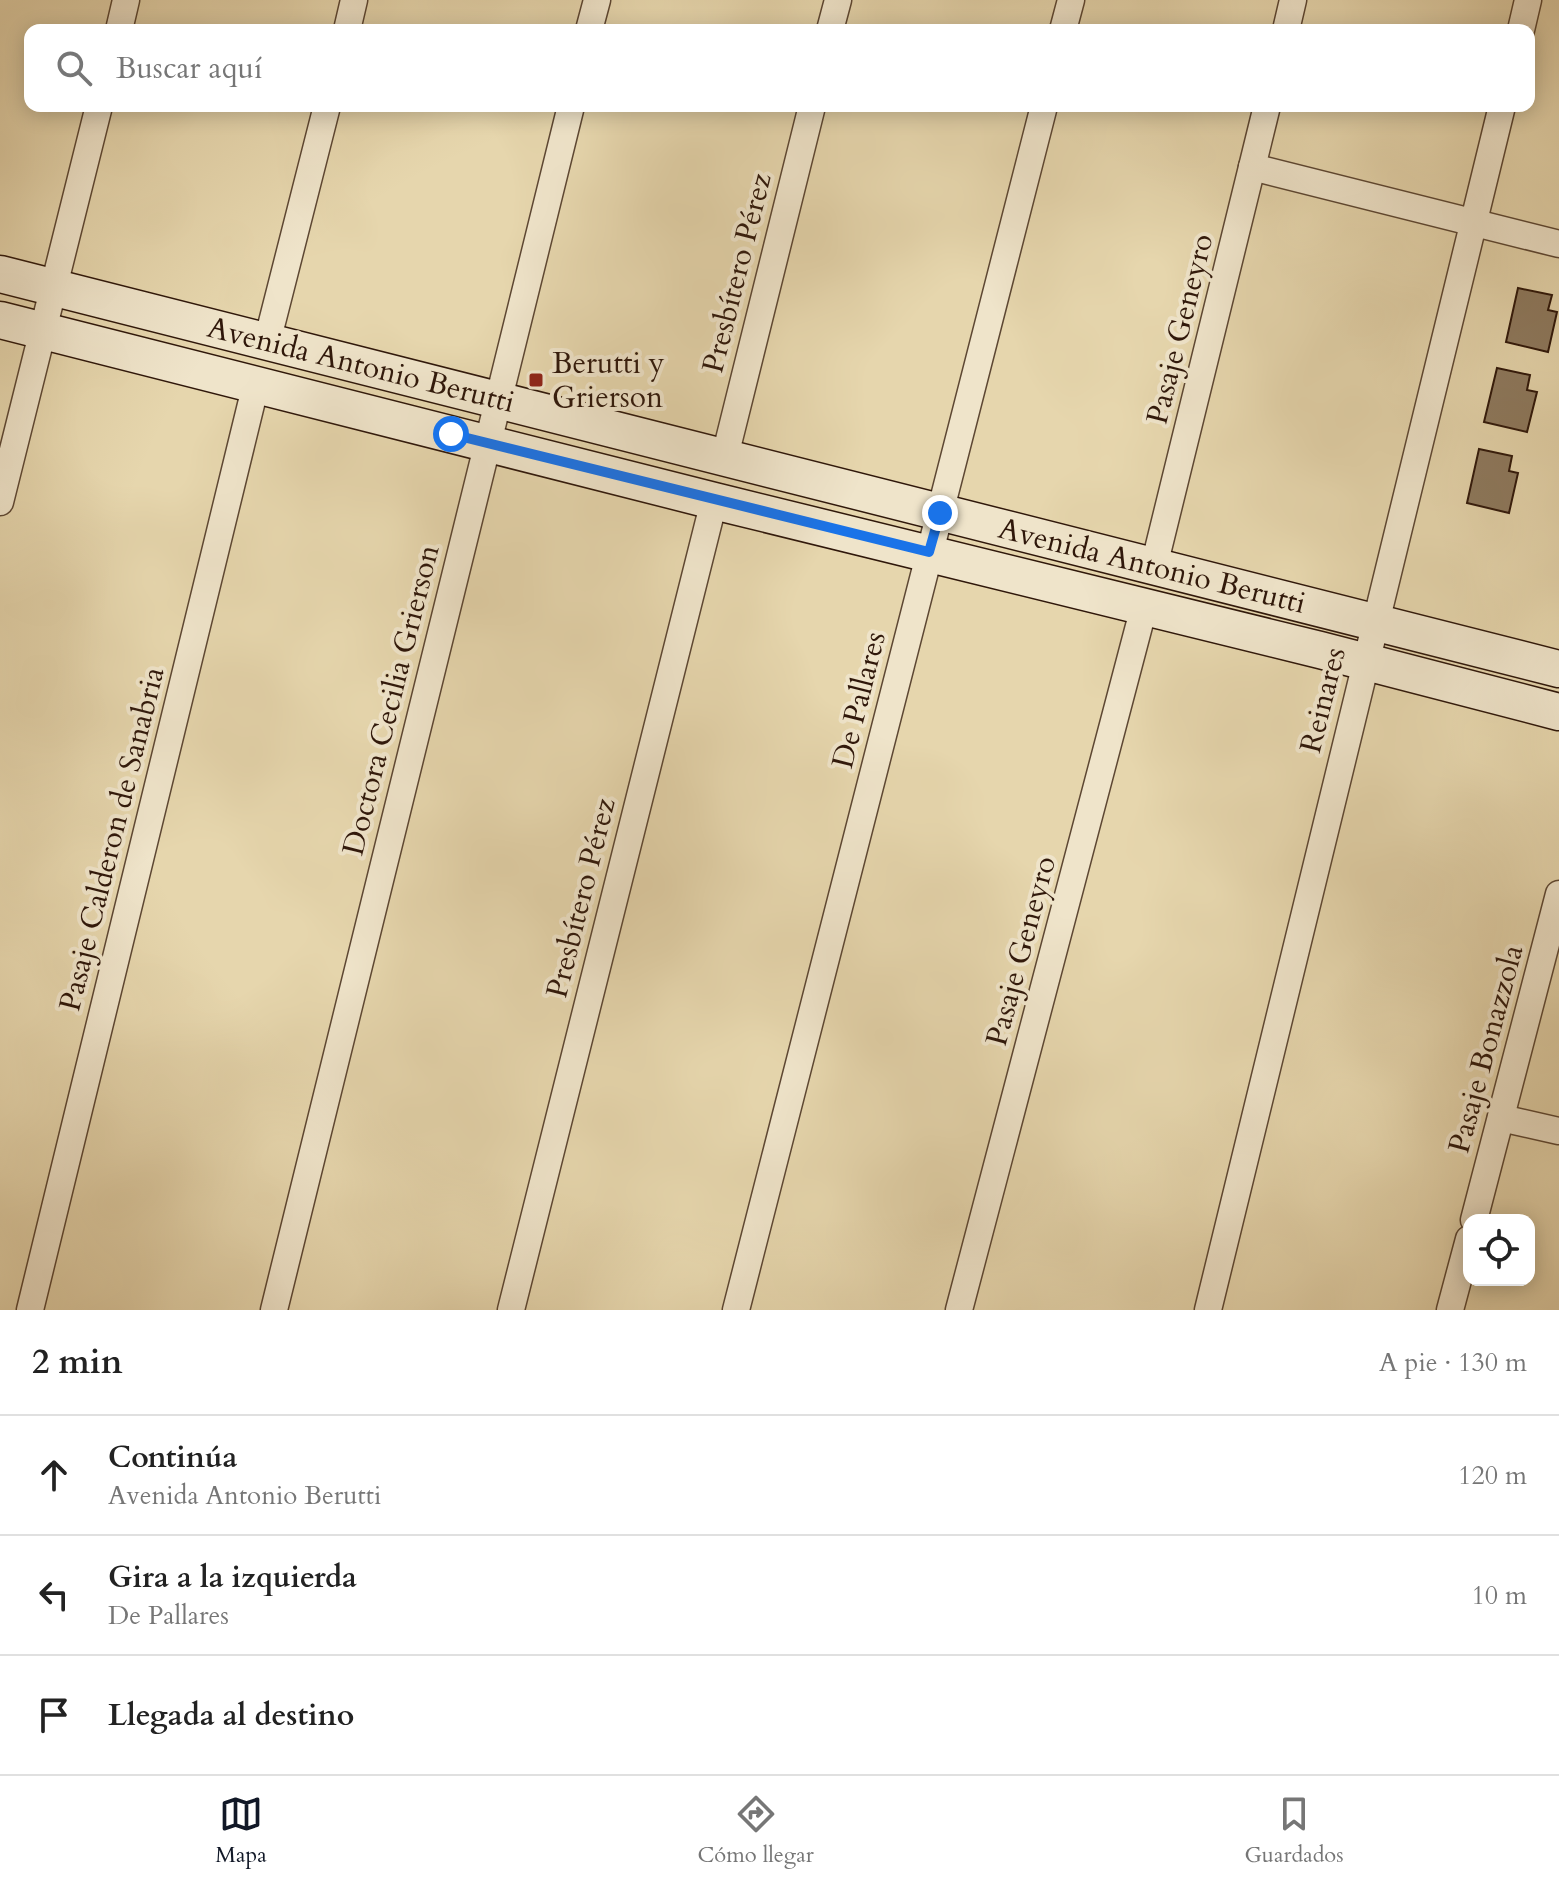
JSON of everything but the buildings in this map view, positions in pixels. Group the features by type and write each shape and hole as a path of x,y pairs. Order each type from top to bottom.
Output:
{"street":[{"path":"120,24 126,0"},
{"path":"348,24 354,0"},
{"path":"591,24 597,0"},
{"path":"832,24 838,0"},
{"path":"1065,24 1071,0"},
{"path":"1287,24 1293,0"},
{"path":"1522,24 1528,0"},
{"path":"0,502 97,112"},
{"path":"267,342 325,112"},
{"name":"Doctora Cecilia Grierson","path":"274,1310 570,112"},
{"name":"Presbítero Pérez","path":"725,456 811,112"},
{"name":"De Pallares","path":"736,1310 1042,112"},
{"name":"Pasaje Geneyro","path":"1154,566 1266,112"},
{"name":"Reinares","path":"1208,1310 1500,112"},
{"path":"1252,167 1559,244"},
{"name":"Avenida Antonio Berutti","path":"0,274 1559,669"},
{"name":"Avenida Antonio Berutti","path":"0,320 1559,712"},
{"name":"Pasaje Calderon de Sanabria","path":"30,1310 256,384"},
{"name":"Presbítero Pérez","path":"511,1310 714,501"},
{"name":"Pasaje Geneyro","path":"959,1310 1144,607"},
{"name":"Pasaje Bonazzola","path":"1476,1214 1559,894"},
{"path":"1501,1118 1559,1131"},
{"path":"1450,1310 1463,1261"}],"place":[{"name":"Berutti y Grierson","path":"536,380"}],"route":[{"path":"451,434 929,552 940,513"}]}
